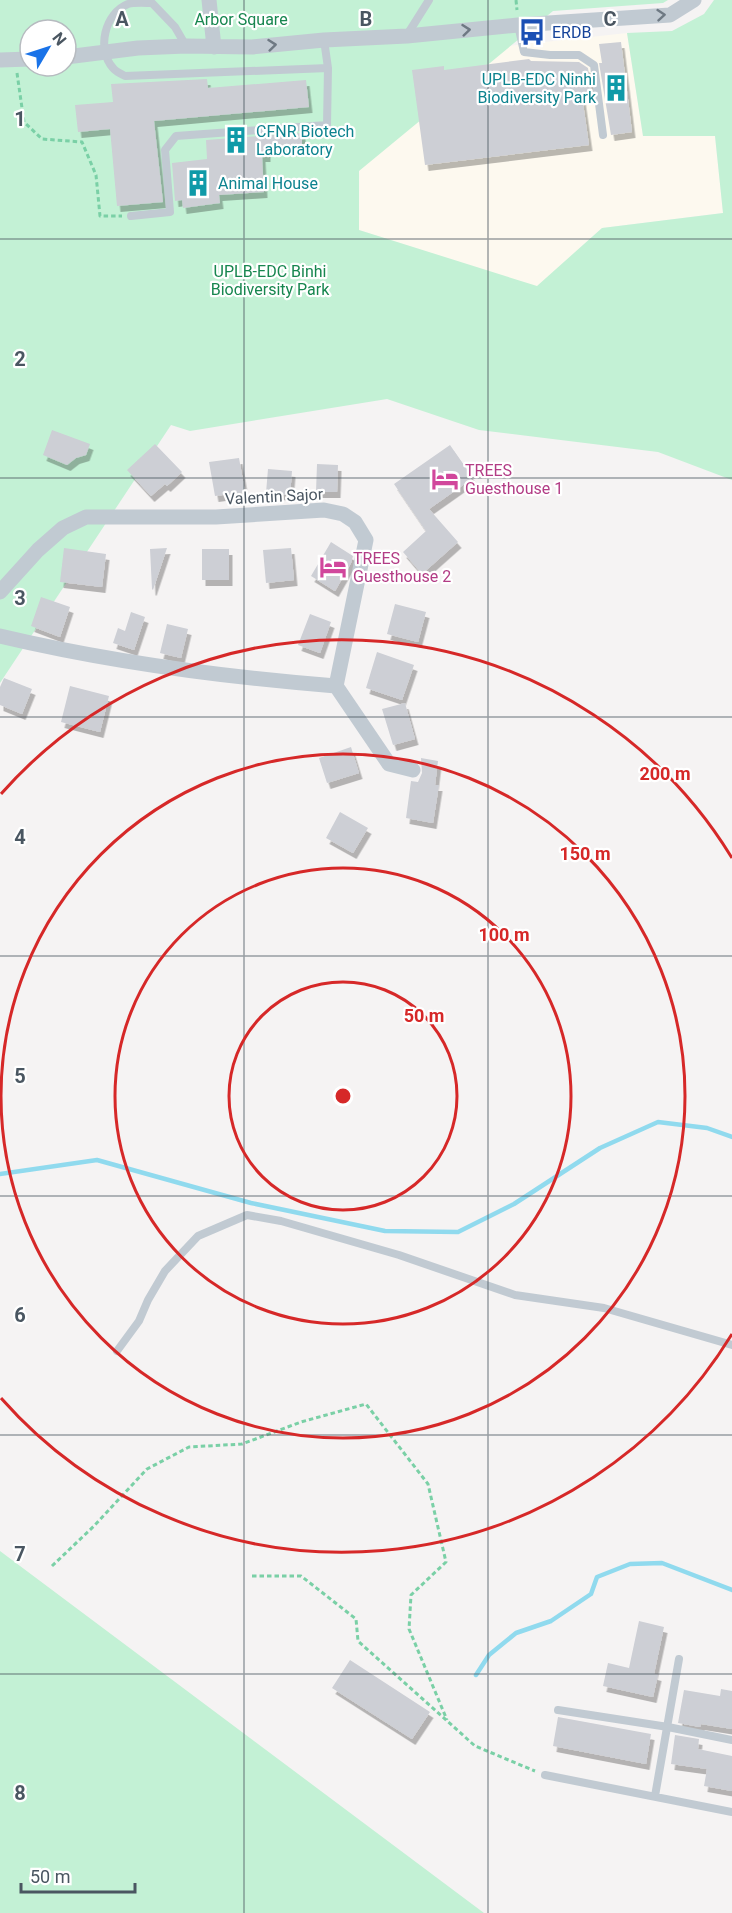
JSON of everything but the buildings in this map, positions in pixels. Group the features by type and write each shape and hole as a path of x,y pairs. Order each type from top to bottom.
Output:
{"street":[{"path":"209,0 214,47"},
{"path":"78,55 138,48 252,47 670,15 694,0"},
{"name":"Valentin Sajor","path":"0,592 46,542 63,528 86,517 216,517 324,510 343,514 355,522 366,540 336,686"},
{"path":"0,636 47,647 188,670 336,686 389,764 413,770"}],"lane":[{"path":"407,36 429,0"},
{"path":"186,46 171,22 152,3 129,4 111,16 105,35 105,52 113,69 125,76 328,68"},
{"path":"518,25 524,52 579,56 594,65 603,135"},
{"path":"131,216 170,212 165,150 176,136 327,125 328,68 324,40"},
{"path":"117,1351 139,1320 165,1271 198,1236 247,1215 281,1221 399,1255 515,1295 604,1308 732,1345"},
{"path":"655,1796 679,1659"},
{"path":"558,1710 668,1727 732,1740"},
{"path":"545,1775 732,1812"}],"path":[{"path":"15,59 24,122 42,139 82,142 96,175 100,216 131,216"},
{"path":"52,1566 94,1526 147,1469 179,1452 189,1447 242,1444 301,1422 366,1404 428,1484 446,1562 411,1595 409,1629 447,1720"},
{"path":"252,1576 301,1576 356,1619 358,1641 412,1692 476,1746 545,1775"}],"shaded area":[{"path":"627,33 643,136 715,136 723,213 602,228 537,287 359,230 360,62"}],"green space":[{"path":"0,0 668,0 663,3 553,11 359,171 359,230 537,286 602,228 723,213 715,136 643,136 627,33 672,31 704,14 714,0 732,0 732,480 658,452 479,430 387,399 190,431 171,425 0,683"},
{"path":"0,1551 484,1913 0,1913"}],"waterway":[{"path":"0,1174 97,1160 251,1203 385,1231 458,1232 514,1204 600,1148 658,1122 707,1128 732,1137"},
{"path":"476,1675 489,1655 516,1633 551,1621 591,1594 597,1577 630,1564 662,1563 732,1590"}],"place":[{"name":"ERDB","path":"532,32"},
{"name":"UPLB-EDC Ninhi Biodiversity Park","path":"616,88"},
{"name":"CFNR Biotech Laboratory","path":"236,140"},
{"name":"Animal House","path":"198,183"},
{"name":"TREES Guesthouse 1","path":"445,479"},
{"name":"TREES Guesthouse 2","path":"333,567"}],"park label":[{"name":"Arbor Square","path":"241,19"},
{"name":"UPLB-EDC Binhi Biodiversity Park","path":"270,280"}]}
